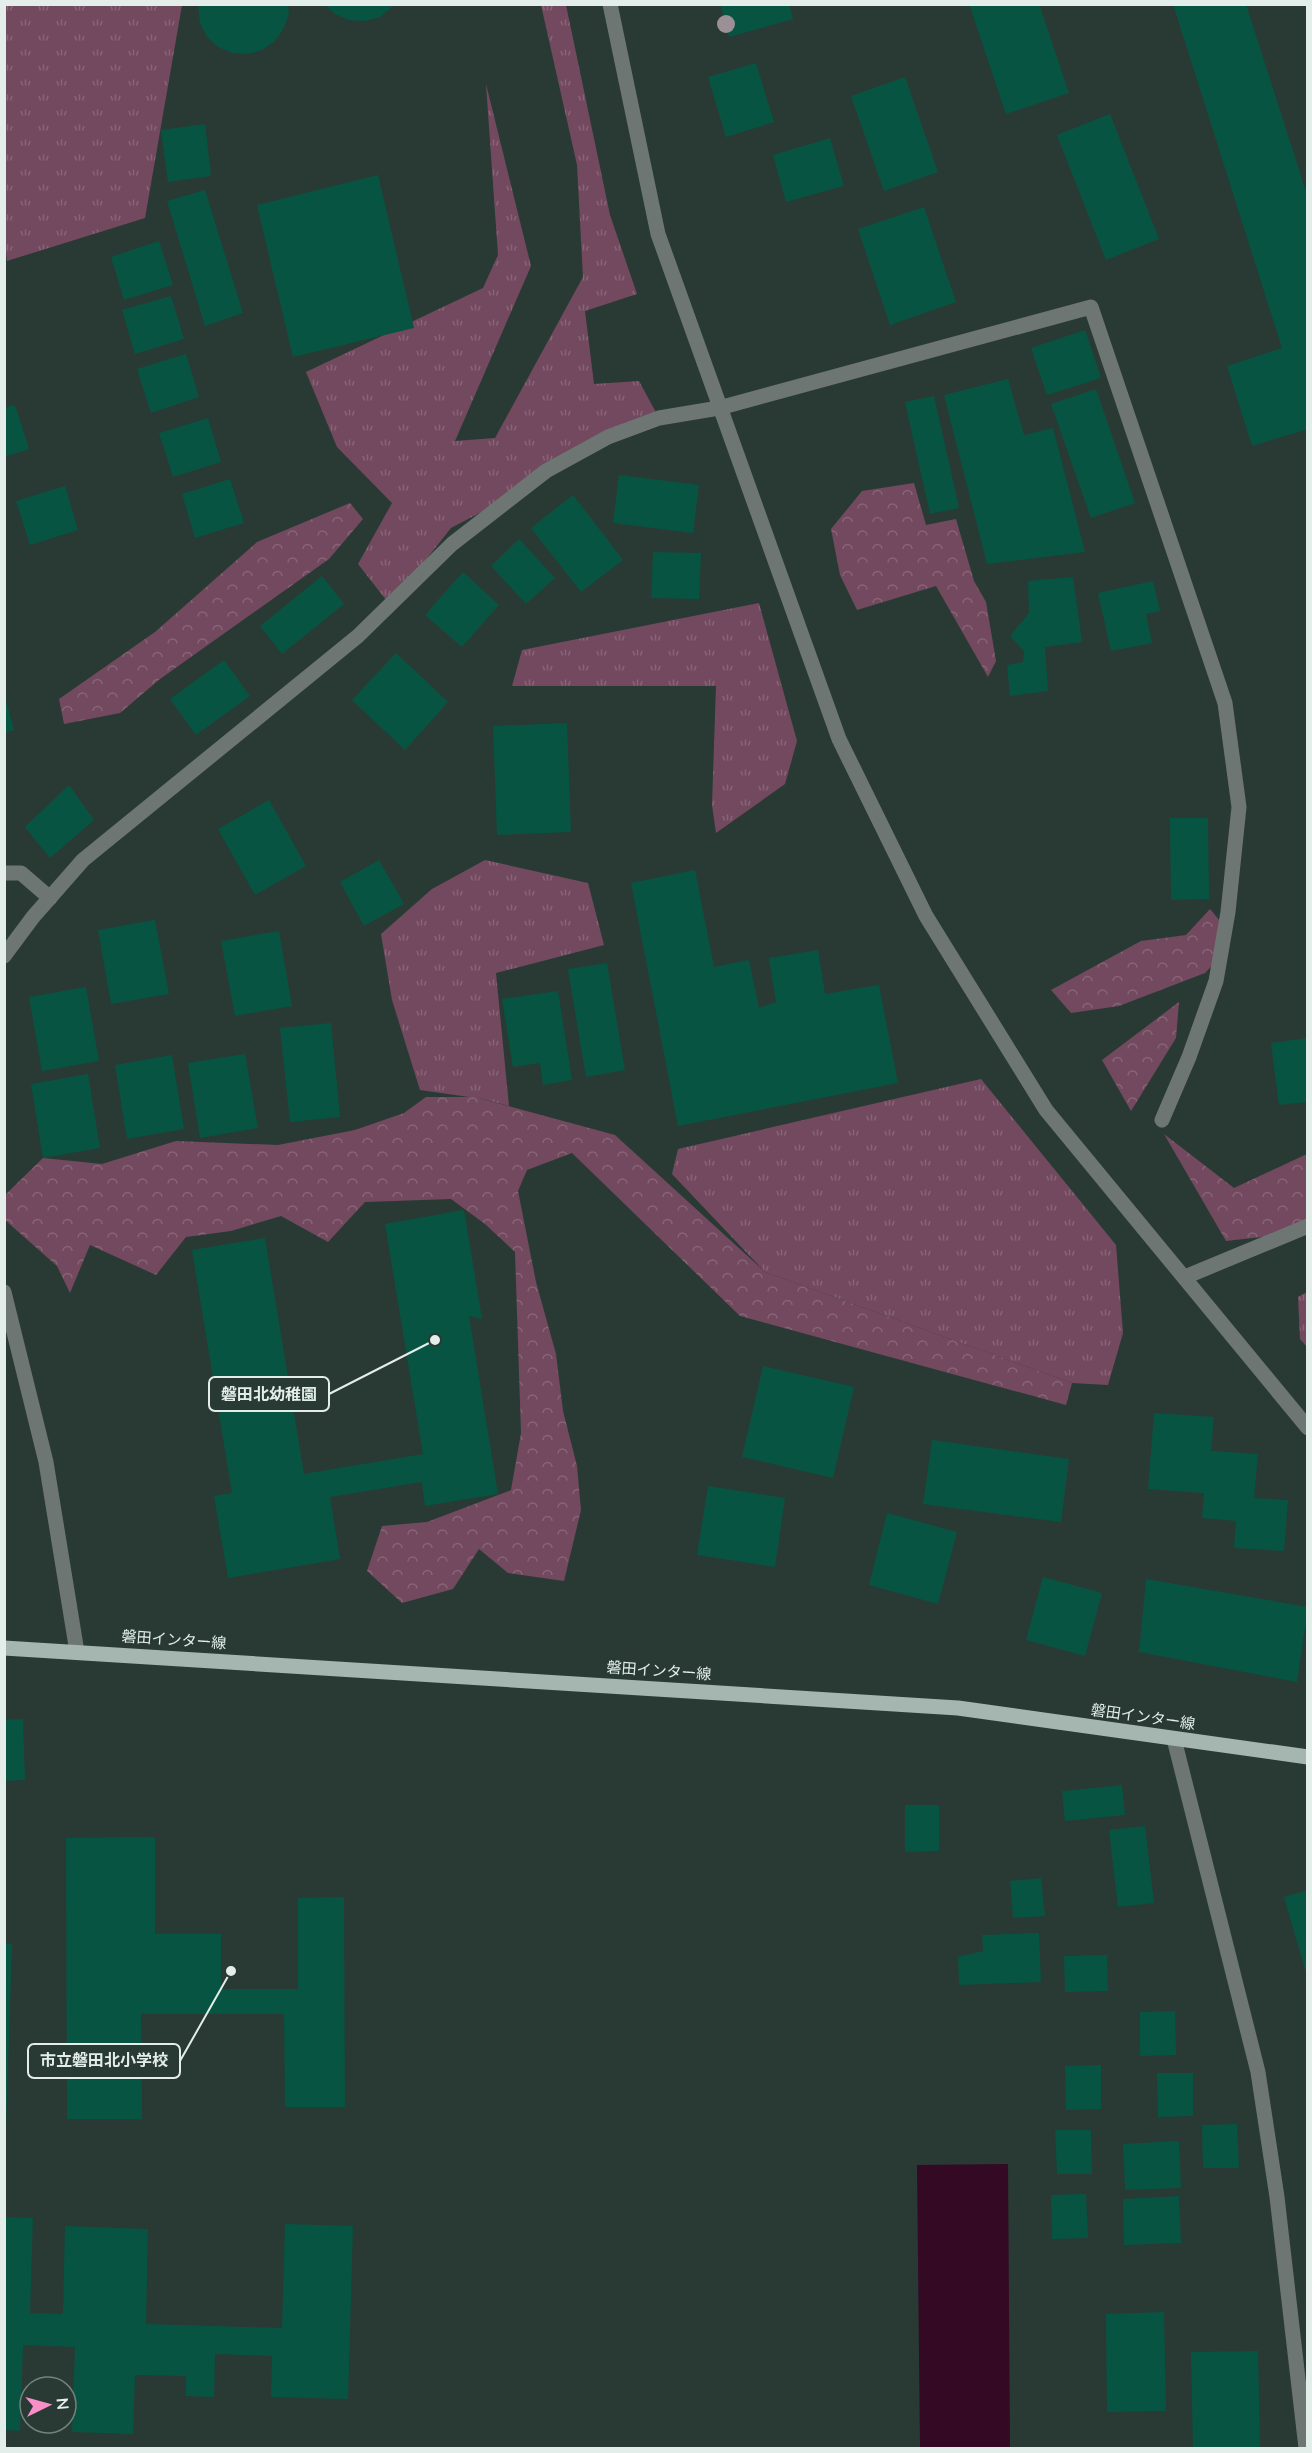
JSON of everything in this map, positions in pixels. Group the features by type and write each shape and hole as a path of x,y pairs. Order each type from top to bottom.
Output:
{"main road":[{"name":"磐田インター線","path":"4,1648 958,1708 1308,1757"}],"street":[{"path":"610,4 658,234 839,739 926,916 1046,1110 1308,1428"},
{"path":"4,956 83,860 358,636 452,544 546,471 618,433 659,418 719,408 1091,307 1225,703 1239,807 1228,912 1216,981 1190,1057 1162,1120"},
{"path":"4,873 21,873 50,898"},
{"path":"1185,1277 1308,1226"},
{"path":"4,1292 46,1462 77,1652"},
{"path":"1174,1739 1258,2072 1277,2197 1306,2448"}],"green space":[{"path":"4,5 182,5 145,218 7,261 4,237"},
{"path":"541,5 566,5 610,215 637,294 585,311 594,384 639,381 659,418 451,528 390,605 358,564 392,503 337,447 306,372 483,288 498,255 486,84 531,266 455,441 495,438 583,277 577,165"},
{"path":"914,483 926,525 956,519 974,581 986,602 996,661 988,677 936,586 857,610 840,575 831,529 862,491"},
{"path":"350,503 363,519 329,559 160,679 120,713 64,724 59,699 155,632 257,542"},
{"path":"759,603 797,741 785,784 716,833 712,805 716,686 512,686 522,650"},
{"path":"485,860 588,883 604,945 496,973 509,1106 483,1099 420,1090 392,1000 381,934 432,889"},
{"path":"1210,909 1224,926 1219,958 1205,973 1119,1006 1071,1013 1051,990 1141,941 1186,935"},
{"path":"1179,1002 1176,1038 1131,1111 1102,1060"},
{"path":"981,1079 1116,1245 1123,1333 1108,1385 1072,1383 765,1272 672,1174 678,1149"},
{"path":"426,1097 475,1097 615,1135 765,1272 1072,1383 1066,1405 740,1316 572,1153 527,1170 518,1191 536,1282 556,1354 563,1411 577,1466 581,1510 564,1581 508,1573 479,1549 453,1589 402,1603 367,1571 382,1526 427,1522 511,1490 521,1433 515,1252 485,1224 451,1199 365,1202 328,1242 281,1216 231,1231 186,1237 156,1275 90,1245 70,1293 57,1266 5,1220 4,1196 43,1158 102,1164 176,1141 278,1145 355,1130 404,1113"},
{"path":"1164,1134 1234,1188 1307,1154 1307,1224 1288,1234 1226,1241"},
{"path":"1307,1292 1307,1347 1300,1339 1298,1297"}],"shaded area":[{"path":"1008,2164 1010,2448 920,2448 917,2165"}],"building":[{"path":"198,4 288,4 289,14 284,28 275,41 262,50 248,54 233,53 218,47 207,37 200,23"},
{"path":"324,4 395,4 380,17 365,21 349,20 335,14"},
{"path":"720,4 789,4 793,19 729,37"},
{"path":"969,4 1039,4 1069,93 1006,114"},
{"path":"1173,4 1246,4 1308,198 1308,436 1305,430 1252,446 1227,366 1282,348"},
{"path":"756,63 774,122 726,137 708,77"},
{"path":"905,77 938,172 884,191 851,96"},
{"path":"1110,114 1159,239 1106,260 1057,135"},
{"path":"205,124 211,176 168,182 161,130"},
{"path":"830,138 844,186 786,202 773,155"},
{"path":"378,175 414,328 293,357 257,205"},
{"path":"205,190 243,313 205,326 167,201"},
{"path":"924,207 956,302 890,325 858,229"},
{"path":"159,241 173,285 124,300 111,257"},
{"path":"171,296 184,339 135,354 122,310"},
{"path":"1085,330 1101,378 1047,395 1031,348"},
{"path":"186,354 199,397 151,413 137,369"},
{"path":"1008,379 1024,435 1053,428 1085,552 987,564 944,395"},
{"path":"1096,389 1135,503 1091,518 1051,404"},
{"path":"934,396 959,508 930,514 905,402"},
{"path":"15,405 29,449 4,457 4,408"},
{"path":"208,418 221,462 173,477 159,433"},
{"path":"619,475 699,485 693,533 613,523"},
{"path":"230,479 244,523 195,538 182,494"},
{"path":"65,486 78,530 30,545 16,501"},
{"path":"573,495 623,560 581,592 531,528"},
{"path":"519,539 555,578 526,604 491,566"},
{"path":"653,552 701,553 699,599 651,598"},
{"path":"463,572 499,605 462,647 425,615"},
{"path":"322,576 344,604 282,654 260,626"},
{"path":"1073,577 1082,642 1045,647 1048,691 1010,696 1007,665 1023,662 1024,651 1010,636 1029,613 1028,581"},
{"path":"1153,581 1160,611 1146,614 1152,643 1111,651 1098,593"},
{"path":"396,653 448,702 405,750 352,700"},
{"path":"224,660 250,696 196,735 170,699"},
{"path":"4,693 14,730 4,733"},
{"path":"567,723 571,832 497,835 493,726"},
{"path":"69,785 94,820 50,858 25,827"},
{"path":"269,800 306,866 255,895 218,829"},
{"path":"1170,818 1208,818 1209,899 1171,900"},
{"path":"379,860 404,904 364,926 340,882"},
{"path":"695,870 714,967 749,960 759,1008 776,1002 769,958 818,950 825,994 879,985 898,1083 678,1126 631,883"},
{"path":"155,920 169,994 111,1004 98,930"},
{"path":"279,931 292,1006 235,1016 221,941"},
{"path":"607,963 625,1070 586,1077 568,969"},
{"path":"86,987 99,1061 42,1071 29,997"},
{"path":"558,991 572,1080 543,1085 540,1063 513,1067 502,999"},
{"path":"331,1023 340,1117 290,1122 280,1028"},
{"path":"1308,1038 1308,1102 1279,1105 1271,1043"},
{"path":"245,1054 258,1128 200,1138 188,1063"},
{"path":"172,1055 184,1129 127,1139 115,1065"},
{"path":"88,1074 100,1148 43,1158 31,1084"},
{"path":"464,1210 482,1319 469,1316 498,1494 425,1506 422,1482 330,1497 340,1559 228,1578 214,1496 232,1493 192,1250 265,1238 304,1474 423,1454 385,1224"},
{"path":"763,1366 854,1387 833,1478 742,1457"},
{"path":"1154,1413 1214,1417 1211,1451 1258,1454 1254,1498 1288,1500 1284,1551 1234,1548 1236,1521 1202,1518 1204,1493 1148,1489"},
{"path":"932,1440 1069,1459 1061,1522 923,1504"},
{"path":"708,1486 785,1498 775,1567 697,1555"},
{"path":"887,1513 957,1532 938,1604 869,1585"},
{"path":"1043,1577 1102,1593 1085,1656 1026,1640"},
{"path":"1146,1579 1308,1607 1297,1682 1139,1652"},
{"path":"23,1719 25,1780 4,1781 4,1720"},
{"path":"1122,1785 1125,1815 1065,1821 1062,1791"},
{"path":"905,1805 939,1805 939,1851 905,1852"},
{"path":"1145,1826 1154,1903 1118,1907 1109,1830"},
{"path":"155,1837 155,1934 221,1934 221,1989 298,1989 298,1898 344,1897 345,2107 285,2107 284,2014 141,2014 142,2119 67,2119 66,1838"},
{"path":"1041,1878 1045,1916 1013,1918 1010,1881"},
{"path":"1308,1890 1308,1976 1307,1976 1284,1897"},
{"path":"1039,1933 1041,1982 959,1985 958,1957 983,1951 982,1935"},
{"path":"4,1944 12,1944 6,2129 4,2129"},
{"path":"1107,1955 1108,1991 1065,1992 1064,1956"},
{"path":"1175,2011 1176,2055 1140,2056 1140,2012"},
{"path":"1101,2065 1101,2109 1066,2110 1065,2066"},
{"path":"1157,2073 1193,2073 1193,2116 1158,2117"},
{"path":"1237,2124 1239,2168 1203,2168 1202,2125"},
{"path":"1055,2130 1091,2130 1092,2174 1057,2174"},
{"path":"1179,2141 1181,2188 1125,2190 1123,2144"},
{"path":"1086,2194 1088,2238 1052,2239 1051,2195"},
{"path":"1179,2196 1181,2243 1124,2245 1123,2199"},
{"path":"4,2217 33,2218 30,2313 63,2314 65,2226 148,2229 146,2324 282,2328 285,2224 353,2226 348,2399 271,2397 272,2356 215,2354 214,2397 186,2396 186,2376 135,2375 133,2434 78,2432 78,2375 74,2375 75,2347 23,2345 22,2375 18,2375 18,2431 4,2430"},
{"path":"1164,2312 1166,2411 1107,2412 1106,2314"},
{"path":"1258,2351 1260,2448 1193,2448 1191,2352"}],"place":[{"name":"磐田北幼稚園","path":"435,1340"},
{"name":"市立磐田北小学校","path":"231,1971"}]}
